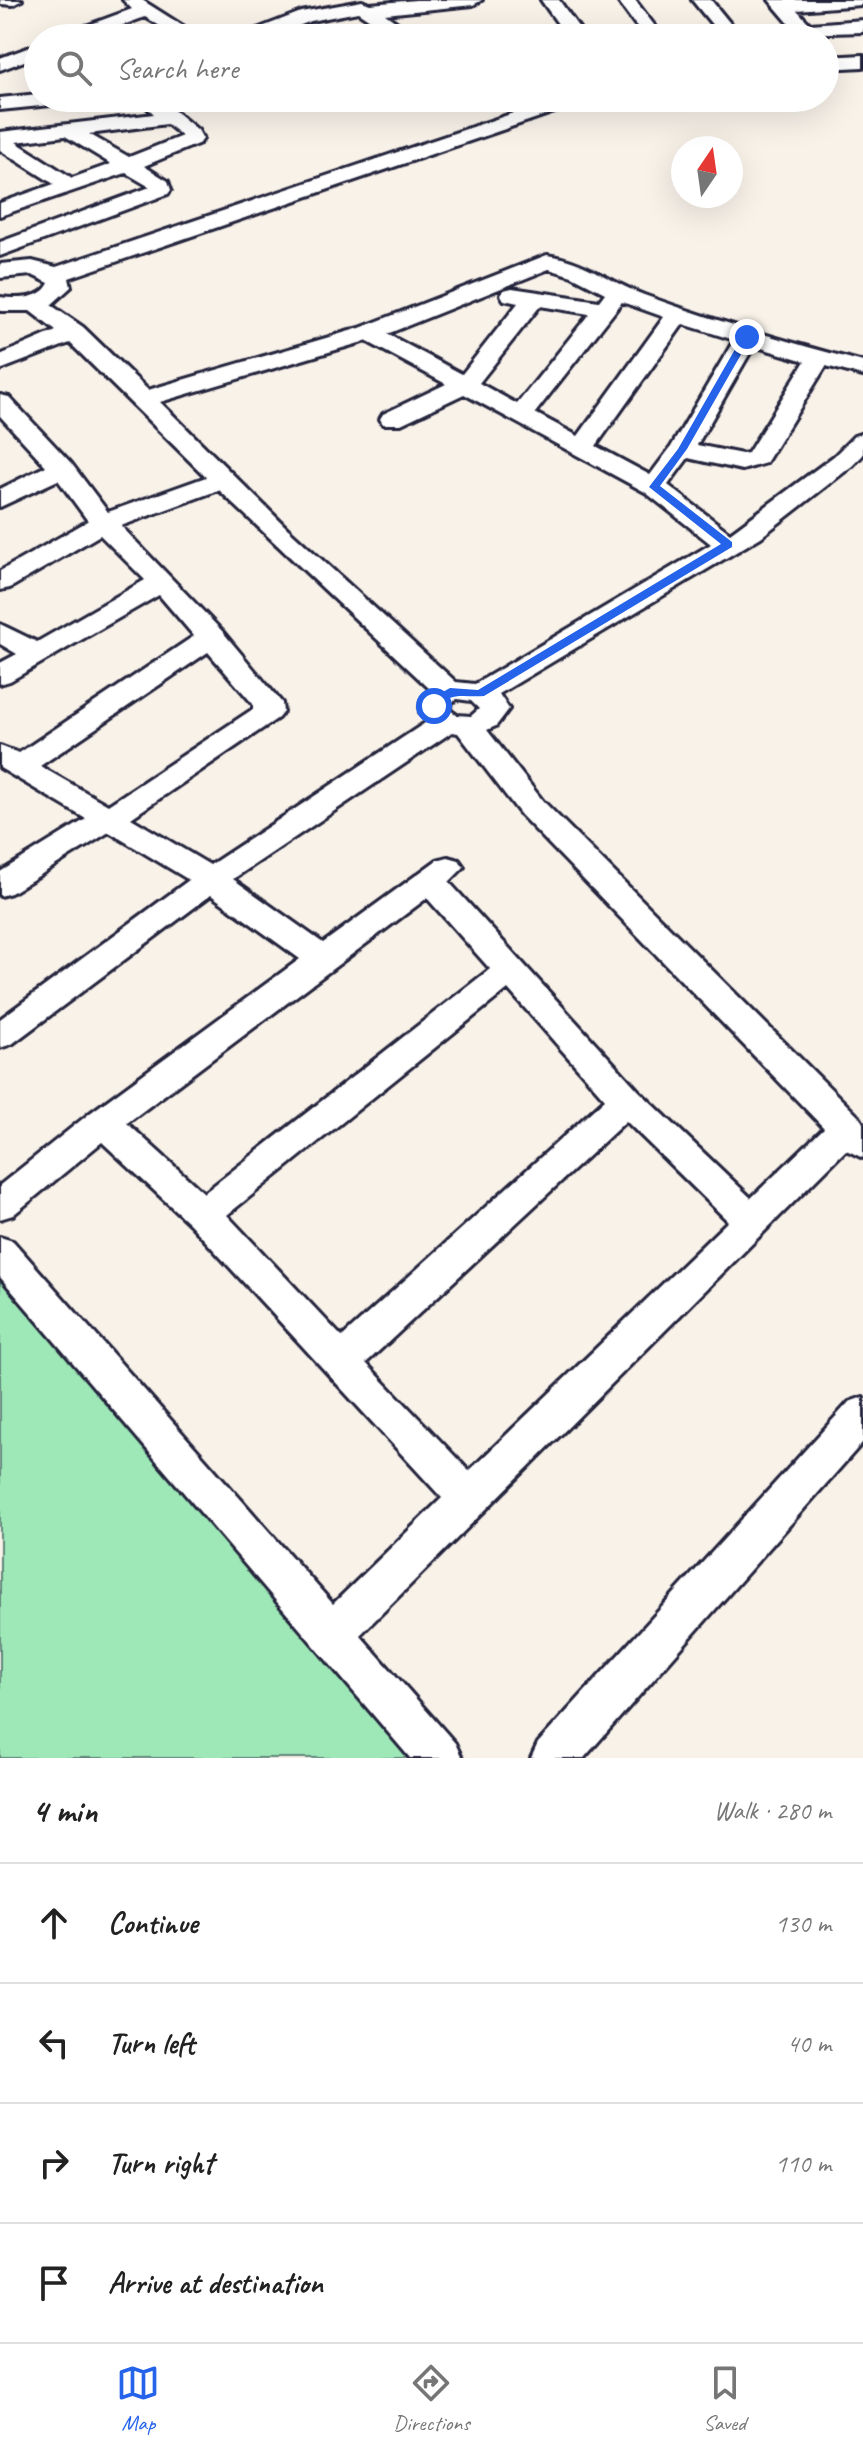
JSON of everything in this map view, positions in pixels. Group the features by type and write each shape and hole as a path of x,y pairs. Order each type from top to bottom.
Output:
{"street":[{"path":"7,0 13,0"},
{"path":"287,24 307,16 361,6 473,0"},
{"path":"550,0 567,24"},
{"path":"626,0 644,24"},
{"path":"701,0 721,24"},
{"path":"780,3 861,0"},
{"path":"780,3 799,24"},
{"path":"100,24 142,4 172,24"},
{"path":"361,6 389,24"},
{"path":"839,29 863,26"},
{"path":"0,64 24,55"},
{"path":"839,60 863,61"},
{"path":"0,104 24,102"},
{"path":"4,205 71,186 193,139 164,112"},
{"path":"55,275 536,112"},
{"path":"0,139 171,118"},
{"path":"0,249 161,190 161,185 67,129"},
{"path":"0,139 71,186"},
{"path":"146,398 368,333 547,262 567,266 611,301"},
{"path":"0,271 36,269 55,275 60,281 56,293 35,303 0,304"},
{"path":"477,291 534,298 611,301 678,314 863,369"},
{"path":"392,419 466,384 534,298"},
{"path":"522,414 611,301"},
{"path":"35,303 75,332 146,398 223,480 455,713 532,808 855,1136 750,1220 330,1635"},
{"path":"582,448 678,314"},
{"path":"0,363 75,332"},
{"path":"368,333 654,487 728,544"},
{"path":"654,487 682,449 747,337"},
{"path":"682,449 742,462 757,458 819,358"},
{"path":"2,883 107,820 268,712 267,703 212,637 103,523 62,468 5,417"},
{"path":"0,1036 211,879 455,713 486,720 494,709 492,703 480,693 728,544 797,497 863,441"},
{"path":"0,499 62,468"},
{"path":"0,582 103,523 223,480"},
{"path":"0,675 162,582"},
{"path":"0,632 36,653"},
{"path":"212,637 10,761 211,879 324,960"},
{"path":"0,1205 103,1122 439,874 510,970 626,1100 750,1220"},
{"path":"203,1214 510,970"},
{"path":"340,1363 626,1100"},
{"path":"103,1122 203,1214 469,1499"},
{"path":"0,1251 439,1758"},
{"path":"554,1758 863,1414"}],"green space":[{"path":"0,1279 438,1758 0,1758"}],"route":[{"path":"434,706 436,700 450,692 480,693 728,544 654,487 682,449 747,337"}]}
